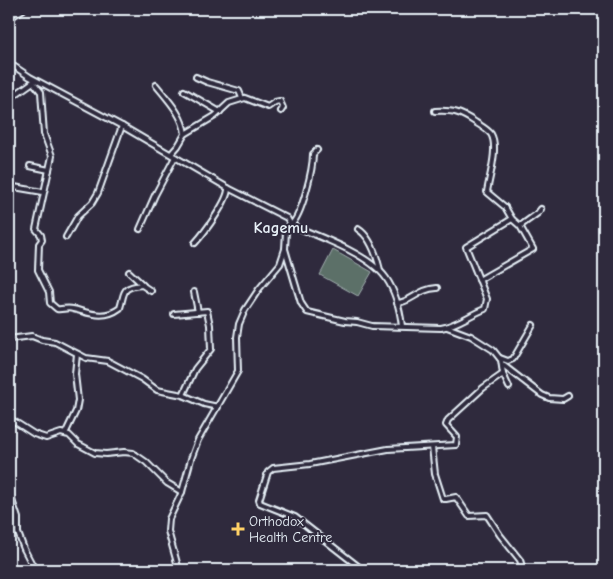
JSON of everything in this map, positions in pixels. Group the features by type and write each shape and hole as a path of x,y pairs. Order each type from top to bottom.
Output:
{"street":[{"path":"9,18 23,9"},
{"path":"9,64 34,80 122,126 228,188 286,218 291,225 357,255 380,272 391,287 402,326"},
{"path":"196,77 238,91 242,98"},
{"path":"9,99 34,80"},
{"path":"34,80 42,95 44,134 52,153 36,229 41,235 42,240 39,244 37,267 49,292 49,302 54,308 60,310 73,308 91,314 105,315 120,308 122,296 126,289 144,286"},
{"path":"156,85 180,118 185,134"},
{"path":"184,91 220,112"},
{"path":"140,230 154,195 185,134 220,112 229,103 242,98 252,100 264,106 280,101 283,108 281,111"},
{"path":"435,111 458,112 490,133 494,149 487,193 505,207 512,219 520,226 533,249 480,280"},
{"path":"66,238 78,216 92,203 96,196 122,126"},
{"path":"179,570 168,527 169,519 182,492 198,440 238,371 237,337 239,324 245,310 259,289 280,264 285,249 286,232 297,217 303,202 312,168 313,154 317,150"},
{"path":"30,166 49,170"},
{"path":"14,188 43,192"},
{"path":"195,243 225,202 228,196 228,188"},
{"path":"520,226 541,209"},
{"path":"447,327 486,308 487,299 466,247 512,219"},
{"path":"358,230 363,233 374,251 380,272"},
{"path":"285,249 302,303 307,312 372,326 447,327 490,346 502,364 545,396 563,399 568,396"},
{"path":"129,272 151,291"},
{"path":"397,303 404,302 425,289 437,288"},
{"path":"194,292 198,312"},
{"path":"174,314 207,311 209,314 211,349 195,369 182,395"},
{"path":"498,357 508,361 513,359 533,326"},
{"path":"9,339 33,336 55,342 90,359 108,361 142,379 157,390 182,395 204,404 218,407"},
{"path":"65,434 76,411 78,400 75,374 77,354"},
{"path":"502,364 503,374 509,387"},
{"path":"363,570 295,517 260,503 259,500 268,472 273,468 310,464 388,449 456,444 457,437 446,424 448,420 503,374"},
{"path":"9,418 34,434 46,438 55,434 65,434 78,444 100,454 133,453 146,462 167,483 182,492"},
{"path":"432,447 436,474 443,498 446,500 456,497 469,516 487,514 500,535 520,560 523,570"},
{"path":"9,491 18,518 18,533 24,549 36,570"}],"green space":[{"path":"333,250 372,272 358,296 320,275"}],"place":[{"name":"Orthodox Health Centre","path":"238,529"}],"district":[{"name":"Kagemu","path":"281,228"}]}
